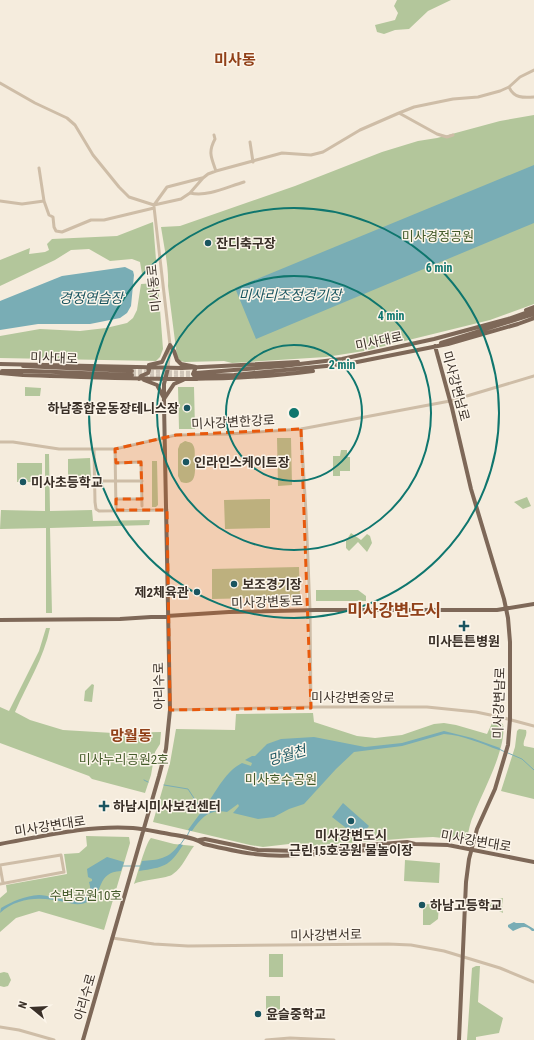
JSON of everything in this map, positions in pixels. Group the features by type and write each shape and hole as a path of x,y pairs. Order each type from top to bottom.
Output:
{"main road":[{"name":"미사대로","path":"493,322 534,307"},
{"name":"미사대로","path":"196,376 324,361 395,348 508,319 534,310"},
{"name":"미사대로","path":"435,346 448,340 534,314"},
{"name":"미사대로","path":"196,376 253,378 316,370 324,367 383,358 465,340 534,318"},
{"path":"141,367 162,362 170,345 174,350 177,360 181,364 196,367"},
{"name":"미사강변남로","path":"435,346 471,489 507,608 510,642 510,719 508,745 505,759 493,792 479,823 466,882 460,1040"},
{"path":"0,364 168,368 324,361"},
{"name":"미사대로","path":"0,364 132,373 31,371 0,372"},
{"path":"140,379 141,376 148,373 149,370 147,367"},
{"path":"140,379 157,385 164,399 174,384 184,379 196,376 193,374 196,367"},
{"name":"아리수로","path":"83,1040 166,748 170,710 164,399 168,368"},
{"path":"0,372 23,375 184,379"},
{"name":"미사강변동로","path":"0,620 120,619 229,612 310,610 497,610 534,604"},
{"name":"미사강변대로","path":"0,844 92,829 124,828 143,829 199,840 204,844 246,853 273,856 407,842 415,844 448,844 534,862"}],"street":[{"path":"39,168 44,201 49,215 53,217 54,229 59,232 90,220 104,220 181,199 190,193 208,174 216,171 282,153 311,154 323,152 360,130 399,112 414,107 500,92 509,87 520,77 534,70"},
{"path":"0,83 35,103 67,118 75,125 93,155 119,187 129,196 154,207"},
{"path":"509,87 512,93 517,96 534,96"},
{"path":"399,112 437,134 447,137 453,135"},
{"path":"214,135 215,139 211,145 210,154 216,171"},
{"path":"250,142 253,162"},
{"path":"154,207 167,187 203,178"},
{"path":"190,193 197,195 207,193 244,182"},
{"path":"0,201 22,204 44,201"},
{"name":"미사동로","path":"154,207 170,345 168,368"},
{"name":"미사강변한강로","path":"0,442 13,442 59,449 94,450 115,449 176,435 229,434 301,429 450,401 534,376"},
{"path":"301,429 310,610 311,708"},
{"path":"115,449 116,510"},
{"path":"94,450 96,510 167,510"},
{"path":"116,463 141,462 142,506"},
{"path":"95,481 142,481"},
{"path":"116,499 142,499"},
{"name":"미사강변중앙로","path":"170,710 427,707 476,712 534,726"},
{"path":"61,855 64,872 1,883 0,866 61,855"},
{"name":"미사강변서로","path":"112,938 154,944 188,946 388,944 433,948 463,956 514,973 534,982"},
{"path":"0,1027 18,1030 54,1040"},
{"path":"266,1040 290,1038 334,1040"}],"highlighted area":[{"path":"301,429 311,708 170,710 167,510 116,510 116,499 142,499 141,462 116,463 115,449 176,435"}],"green space":[{"path":"397,0 451,0 428,11 409,29 395,30 384,34 377,32 375,25 395,20 398,13 394,6"},
{"name":"미사경정공원","path":"534,115 534,304 490,320 364,351 326,357 232,363 224,361 185,362 180,361 177,357 168,286 167,264 161,227 180,226 295,186 382,152 418,141 437,138 500,121"},
{"path":"153,222 157,272 142,274 140,262 132,259 110,261 89,249 71,250 55,260 0,286 0,260 30,248 29,254 45,252 49,250 47,244 52,239 117,236"},
{"path":"158,283 163,349 160,357 156,361 0,358 0,336 40,329 80,331 106,328 127,323 133,318 137,310 141,284"},
{"path":"25,387 41,388 40,396 25,396"},
{"name":"하남종합운동장테니스장","path":"178,387 194,387 195,429 179,429"},
{"path":"277,438 291,438 292,485 278,486"},
{"name":"인라인스케이트장","path":"185,441 192,443 195,451 194,477 190,482 186,483 181,482 178,476 178,449 180,444"},
{"path":"341,450 347,450 347,457 350,457 350,471 340,471 340,476 333,476 333,456 340,456"},
{"path":"45,454 49,454 50,511 92,510 93,521 150,520 149,525 50,528 52,613 46,613 46,528 0,529 1,510 45,511"},
{"path":"90,458 91,479 70,479 68,477 68,459"},
{"path":"152,461 157,461 158,505 156,507 152,507"},
{"path":"17,463 42,463 42,482 17,482"},
{"path":"527,497 531,506 523,509 514,502"},
{"path":"270,499 270,528 225,529 224,500"},
{"path":"351,533 361,540 367,534 370,536 372,543 367,552 358,542 349,551 346,548 346,541"},
{"path":"299,567 300,597 212,599 212,569"},
{"path":"316,590 358,590 366,596 366,601 316,601"},
{"name":"미사누리공원2호","path":"46,628 50,628 44,650 15,712 30,720 63,730 113,733 161,732 160,744 155,752 151,775 145,793 92,779 89,776 0,743 0,707 9,711 39,651"},
{"path":"92,684 94,685 92,702 84,701 85,691"},
{"name":"미사호수공원","path":"313,713 314,722 357,736 375,738 402,735 434,724 444,723 487,734 493,721 503,724 503,734 498,757 473,817 467,838 464,840 433,837 298,847 289,844 263,847 153,822 170,763 176,729 235,730 236,714"},
{"path":"519,729 526,730 524,746 534,748 534,799 501,791 515,747 517,731"},
{"name":"수변공원10호","path":"86,836 129,837 130,843 104,930 39,911 16,918 0,932 0,898 7,892 6,885 67,874 64,854 79,853 87,846"},
{"path":"151,838 174,844 194,846 182,864 170,876 134,884 144,852"},
{"path":"405,860 440,863 439,883 404,881"},
{"path":"503,898 503,913 497,910 489,910 491,900"},
{"path":"426,904 439,905 438,919 430,925 423,925 423,907 426,907"},
{"path":"269,954 283,954 283,977 269,977"},
{"path":"480,966 478,1002 503,1018 499,1033 476,1037 476,1040 467,1040 472,968"},
{"path":"0,973 8,973 11,980 8,986 4,987 0,986"},
{"path":"266,996 280,996 280,1020 266,1020"}],"water":[{"name":"미사리조정경기장","path":"534,165 534,223 256,339 235,288"},
{"name":"경정연습장","path":"125,267 133,271 134,275 131,306 127,313 120,318 90,324 38,324 0,330 0,301 62,276"},
{"path":"444,731 472,738 500,748 499,750 465,738 444,734 402,746 354,752 304,804 289,809 274,817 258,819 233,813 239,806 238,804 227,812 221,811 206,815 192,831 188,830 231,771 242,763 251,766 252,763 245,760 255,756 267,744 281,739 314,737 365,747 402,743"},
{"name":"미사강변도시 근린15호공원 물놀이장","path":"343,803 369,826 359,838 332,817"},
{"path":"179,844 183,845 170,862 160,867 139,871 142,861 163,858 172,853"},
{"path":"107,857 124,862 121,871 113,872 108,875 104,879 97,894 89,901 83,904 77,904 48,899 31,899 15,903 0,913 1,908 29,896 39,895 66,900 80,900 89,893 90,890 89,882 92,881 92,879 88,877 87,869"},
{"path":"514,922 524,923 534,929 534,931 525,927 513,931 508,927 508,925"}],"waterway":[{"name":"망월천","path":"499,749 505,752"},
{"name":"망월천","path":"508,753 522,759 534,770"},
{"path":"144,780 148,782"},
{"path":"164,785 188,789 203,812"},
{"name":"망월천","path":"187,836 190,830"},
{"name":"망월천","path":"180,845 185,838"},
{"name":"망월천","path":"122,866 131,866"},
{"name":"망월천","path":"134,866 141,866"}],"tunnel":[{"path":"132,371 195,373"},
{"path":"132,375 196,376"}],"place":[{"name":"잔디축구장","path":"208,243"},
{"name":"하남종합운동장테니스장","path":"187,408"},
{"name":"인라인스케이트장","path":"186,462"},
{"name":"미사초등학교","path":"23,482"},
{"name":"보조경기장","path":"234,584"},
{"name":"제2체육관","path":"197,592"},
{"name":"미사튼튼병원","path":"464,626"},
{"name":"하남시미사보건센터","path":"104,806"},
{"name":"미사강변도시 근린15호공원 물놀이장","path":"351,821"},
{"name":"하남고등학교","path":"422,905"},
{"name":"윤슬중학교","path":"258,1014"}],"district":[{"name":"미사동","path":"235,60"},
{"name":"미사강변도시","path":"394,610"},
{"name":"망월동","path":"131,736"}]}
